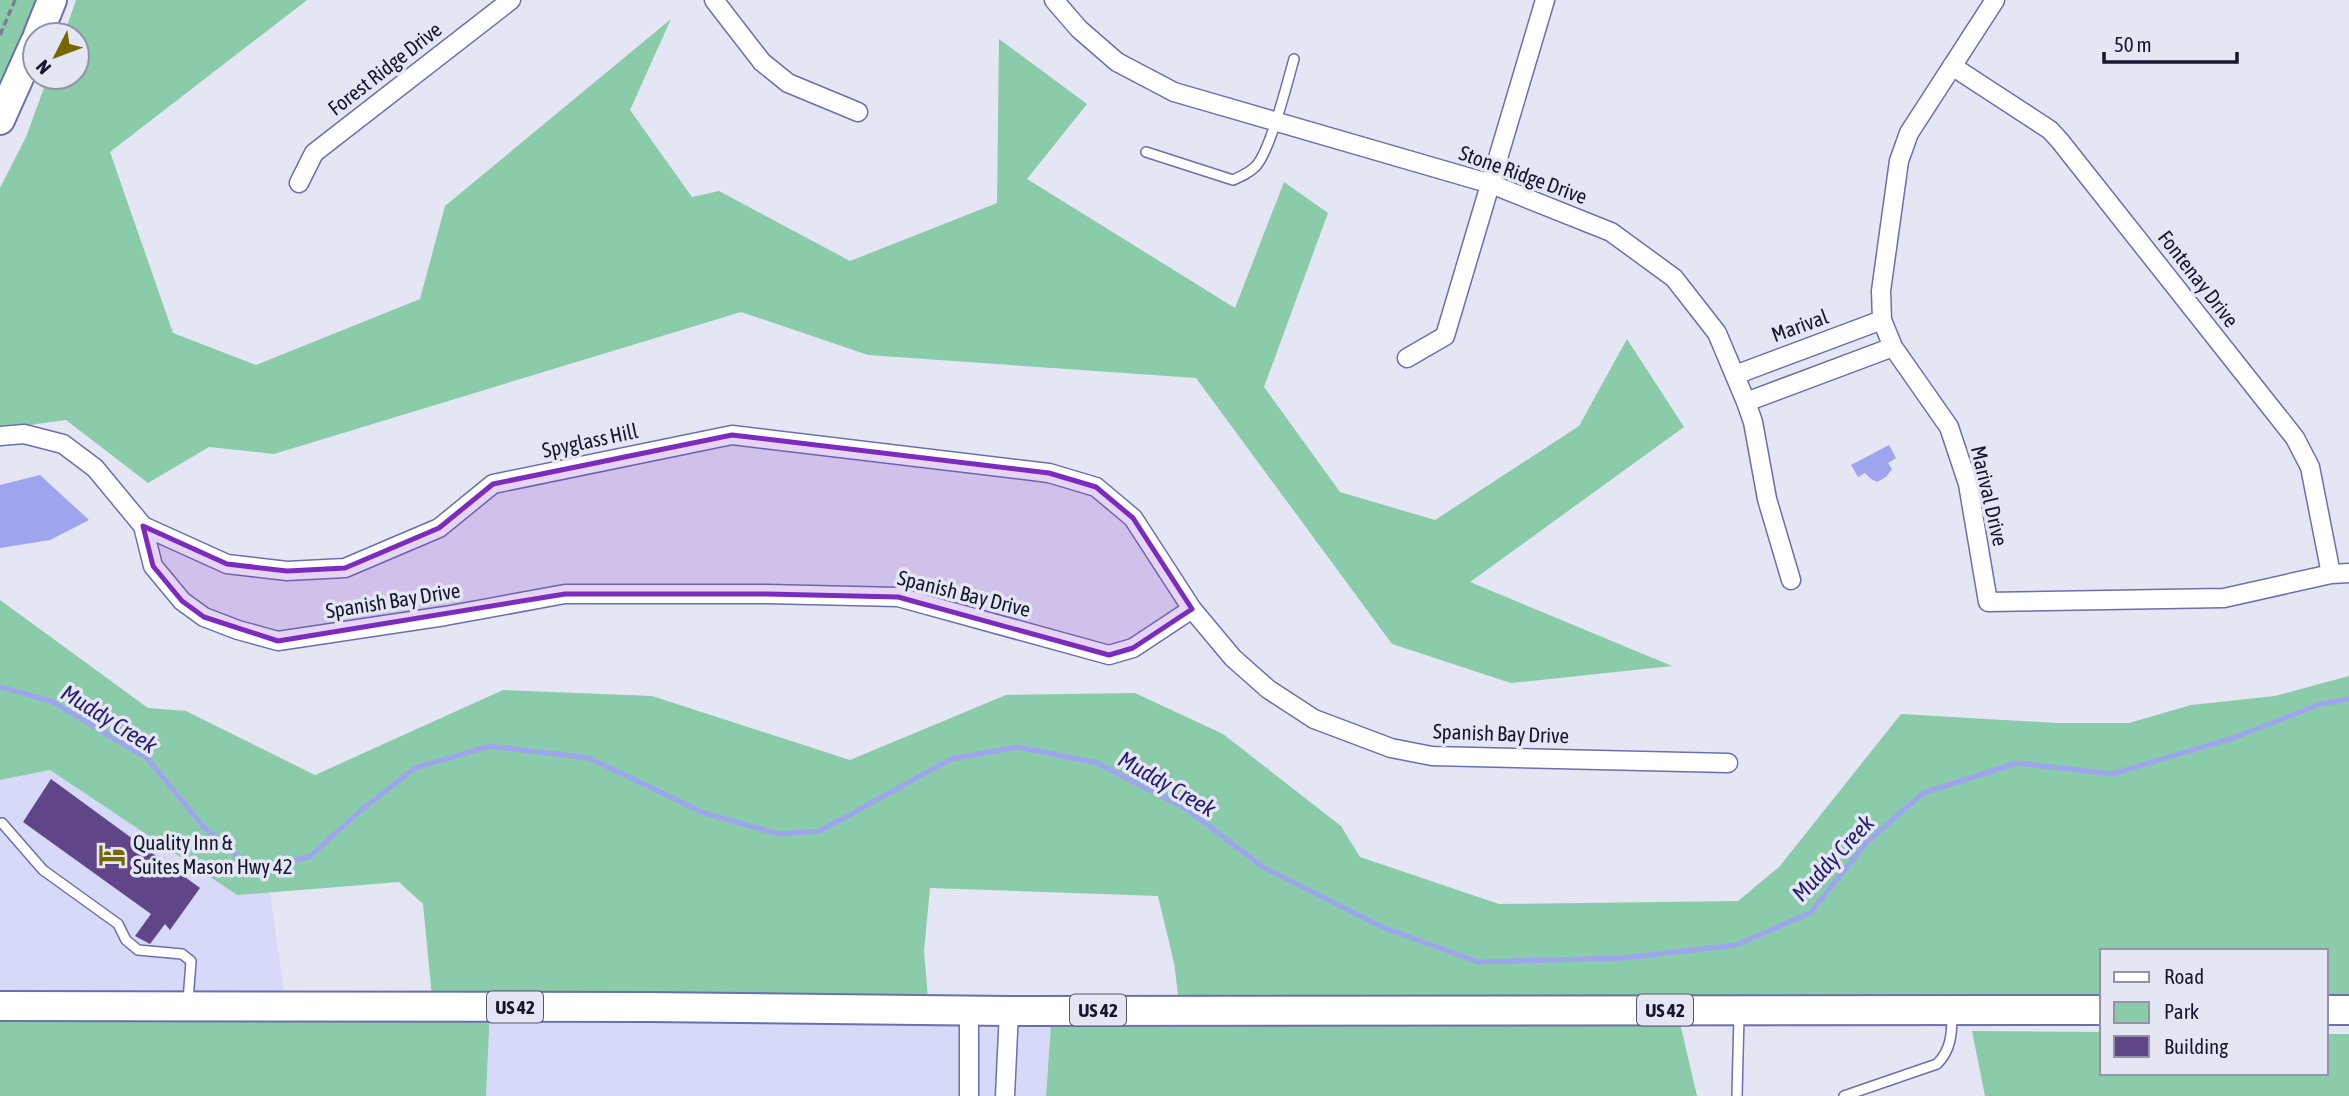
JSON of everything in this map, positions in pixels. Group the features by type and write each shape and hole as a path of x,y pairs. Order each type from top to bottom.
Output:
{"main road":[{"path":"44,21 52,0"},
{"path":"0,120 21,73"},
{"name":"US 42","path":"0,1006 649,1006 1009,1011 2100,1010"},
{"path":"2328,1010 2349,1010"}],"street":[{"name":"Forest Ridge Drive","path":"299,183 314,153 511,0"},
{"path":"714,0 762,62 788,83 858,112"},
{"name":"Stone Ridge Drive","path":"1055,0 1079,29 1116,62 1174,92 1491,184 1611,232 1674,278 1717,333 1746,402 1767,499 1791,580"},
{"path":"1407,358 1445,336 1545,0"},
{"name":"Marival Drive","path":"1995,0 1909,133 1899,161 1881,291 1882,320 1893,347 1949,427 1968,484 1988,602 2224,598 2340,573"},
{"name":"Fontenay Drive","path":"1952,66 2050,130 2295,438 2310,467 2340,573"},
{"name":"Marival","path":"1735,375 1882,320"},
{"path":"1746,402 1893,347"},
{"name":"Spyglass Hill","path":"0,436 24,434 63,444 94,468 143,526 227,564 287,571 345,568 439,528 493,484 732,435 1049,473 1096,487 1133,518 1192,610"},
{"name":"Spanish Bay Drive","path":"143,526 153,566 182,601 204,617 278,641 445,616 565,594 766,594 898,597 1109,655 1133,648 1192,610 1233,658 1268,689 1314,719 1391,748 1432,756 1728,763"},
{"path":"969,1010 969,1096"},
{"path":"1005,1096 1009,1011"}],"lane":[{"path":"1146,152 1233,180 1245,175 1258,164 1275,121 1294,59"},
{"path":"2,823 43,870 118,924 126,940 138,950 181,954 191,961 188,1006"},
{"path":"1737,1096 1739,1010"},
{"path":"1844,1096 1937,1064 1950,1045 1952,1010"}],"path":[{"path":"0,35 15,0"}],"highlighted area":[{"path":"732,435 1049,473 1096,487 1133,518 1192,609 1133,648 1109,655 898,597 767,594 565,594 278,641 204,617 182,601 153,566 143,526 227,564 287,571 345,568 439,528 493,484"}],"shaded area":[{"path":"50,770 237,895 270,892 286,1007 0,1006 0,780"},
{"path":"490,1007 1052,1011 1046,1096 486,1096"}],"green space":[{"path":"0,0 48,0 38,21 21,21 21,57 0,102"},
{"path":"76,0 307,0 110,152 173,333 256,365 420,299 445,206 671,19 630,110 692,197 719,191 850,261 997,203 999,39 1087,104 1027,179 1235,308 1284,182 1328,213 1264,387 1340,492 1435,520 1579,426 1627,339 1684,427 1470,582 1672,666 1511,683 1392,644 1196,378 868,355 741,312 274,454 209,447 148,483 66,420 0,429 0,188 26,137 43,91 91,91 91,21 69,21"},
{"path":"0,600 148,708 186,711 315,775 503,690 652,696 850,760 1006,695 1135,693 1223,734 1341,826 1360,857 1499,904 1738,901 1779,867 1901,714 2057,723 2129,723 2191,705 2275,696 2349,676 2349,1010 2328,1010 2328,949 2100,949 2100,1010 1677,1010 1697,1096 1046,1096 1052,1011 1180,1010 1174,963 1158,896 930,888 924,951 929,1010 490,1008 486,1096 0,1096 0,1006 433,1007 423,904 399,882 237,895 50,770 0,780"},
{"path":"1972,1031 2100,1032 2100,1075 2328,1075 2328,1034 2349,1034 2349,1096 1985,1096"}],"water":[{"path":"1889,445 1896,458 1888,463 1892,469 1886,477 1877,482 1865,473 1858,477 1851,465"},
{"path":"40,475 89,520 50,540 0,548 0,485"}],"building":[{"name":"Quality Inn & Suites Mason Hwy 42","path":"51,779 200,888 170,930 165,924 150,944 135,936 151,914 23,822"}],"waterway":[{"name":"Muddy Creek","path":"0,687 51,701 147,758 202,825 252,869 309,857 360,811 415,768 490,746 589,758 704,813 779,834 820,831 951,759 1018,747 1097,763 1185,808 1263,867 1382,927 1478,962 1623,958 1736,945 1810,913 1867,842 1923,793 2017,763 2112,774 2236,737 2320,704 2349,699"}],"place":[{"name":"Quality Inn & Suites Mason Hwy 42","path":"112,855"}]}
